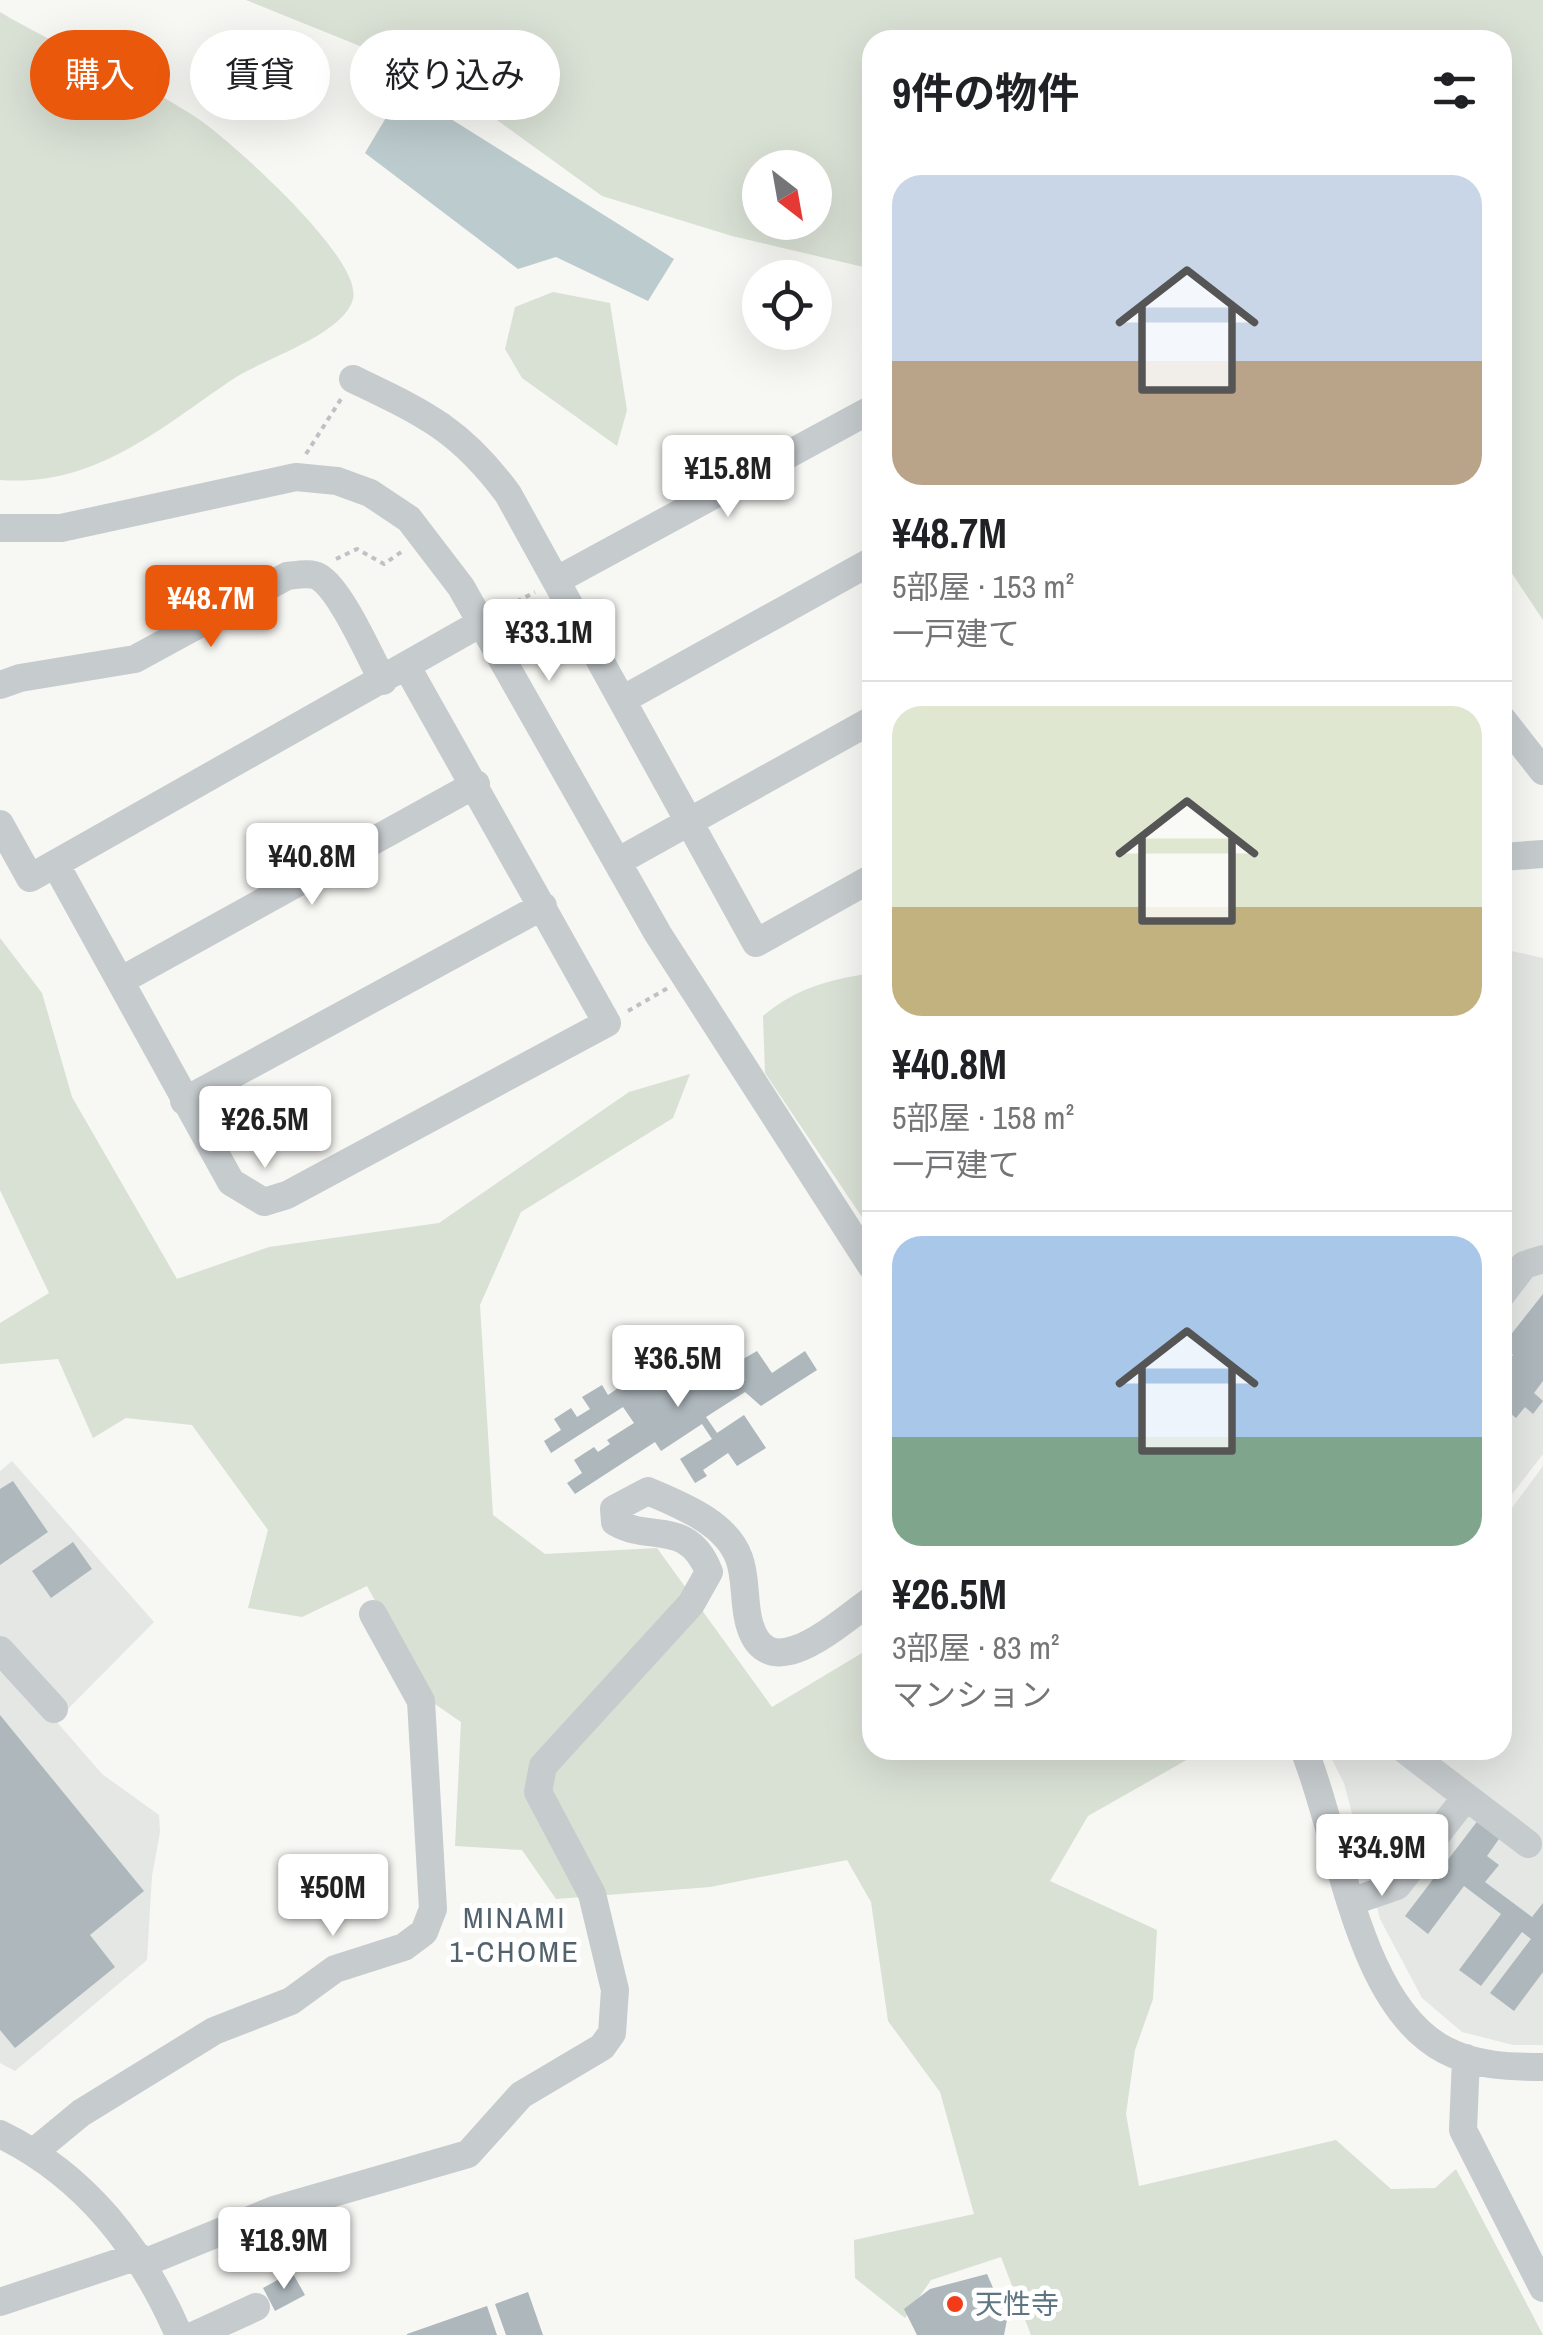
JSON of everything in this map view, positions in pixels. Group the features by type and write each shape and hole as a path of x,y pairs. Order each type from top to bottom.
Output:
{"street":[{"path":"353,379 425,413 463,440 508,494 756,943 862,884"},
{"path":"557,580 862,414"},
{"path":"0,528 61,528 296,477 338,481 390,504 424,536 482,623 685,979 862,1253"},
{"path":"622,700 862,567"},
{"path":"0,686 20,678 135,658 287,576 318,576 476,784 607,1023 287,1196 264,1202 230,1182 56,864"},
{"path":"0,824 30,878 482,623"},
{"path":"617,862 862,726"},
{"path":"1512,732 1543,771"},
{"path":"120,982 476,784"},
{"path":"1512,856 1543,854"},
{"path":"184,1102 543,906"},
{"path":"1512,1281 1524,1265 1543,1258"},
{"path":"0,2302 141,2260 274,2210 468,2154 522,2096 602,2047 612,2032 615,1990 592,1894 538,1792 543,1766 691,1604 709,1572 702,1554 688,1542 672,1534 624,1528 615,1522 614,1510 648,1491 715,1527 739,1558 749,1624 756,1642 770,1653 786,1655 802,1648 862,1607"},
{"path":"35,2151 81,2113 214,2031 291,2002 335,1969 404,1946 424,1932 433,1909 420,1701 373,1614"},
{"path":"0,1650 54,1708"},
{"path":"1307,1760 1372,1960 1391,1996 1416,2028 1444,2050 1506,2067 1543,2066"},
{"path":"1419,1760 1528,1844"},
{"path":"1353,1902 1397,1886 1466,1797"},
{"path":"1466,2058 1463,2130 1543,2288"},
{"path":"0,2134 35,2151 95,2202 141,2260 179,2335"},
{"path":"195,2335 256,2307"}],"path":[{"path":"296,477 353,379"},
{"path":"318,576 347,551 357,549 384,564 424,536"},
{"path":"482,623 557,580"},
{"path":"607,1023 685,979"}],"shaded area":[{"path":"246,0 1543,0 1543,620 1512,574 1512,30 862,30 862,267 749,240 832,240 832,150 742,150 742,238 602,196 497,120 560,120 560,30 350,30 350,42 330,34 330,30 320,30"},
{"path":"0,12 33,30 30,30 30,120 170,120 170,102 190,114 190,120 200,120 217,133 293,203 338,258 351,281 353,299 346,312 318,335 230,381 122,452 65,475 0,480"},
{"path":"385,120 452,120 674,259 648,301 556,257 518,269 365,153"},
{"path":"553,292 610,303 627,410 617,446 522,378 505,349 515,307"},
{"path":"0,938 42,993 72,1097 177,1279 269,1247 439,1223 629,1092 690,1074 673,1118 521,1212 480,1305 493,1515 545,1554 657,1548 772,1707 862,1653 862,1760 1186,1760 1088,1816 1050,1881 1157,1930 1153,1999 1135,2050 1126,2114 1139,2186 1336,2140 1391,2189 1435,2188 1456,2169 1543,2335 1031,2335 1001,2257 931,2280 905,2318 855,2278 854,2240 974,2214 940,2092 888,2021 871,1902 847,1860 710,1887 556,1899 522,1850 455,1846 461,1722 429,1700 367,1586 302,1617 248,1608 268,1530 192,1425 126,1418 93,1438 58,1359 0,1364 0,1323 49,1293 0,1190"},
{"path":"1512,951 1543,958 1543,1454 1512,1494"},
{"path":"862,975 862,1217 765,1073 763,1016 814,986"},
{"path":"12,1461 154,1622 56,1721 102,1774 159,1815 160,1832 152,1876 147,1960 15,2071 0,2063 0,1471"},
{"path":"1543,1466 1543,2045 1513,2045 1462,2032 1422,1998 1380,1919 1344,1783 1332,1760 1512,1760 1512,1508"}],"building":[{"path":"1543,1294 1543,1381 1534,1393 1543,1401 1533,1414 1525,1407 1516,1418 1512,1415 1512,1333"},
{"path":"679,1333 685,1342 691,1338 706,1361 694,1369 687,1360 675,1368 689,1390 730,1364 719,1346 730,1339 743,1359 757,1351 772,1373 805,1351 817,1370 761,1406 745,1392 706,1417 717,1433 744,1415 766,1448 737,1466 728,1453 703,1470 707,1476 695,1483 680,1459 712,1439 702,1424 661,1451 655,1442 575,1494 567,1483 582,1473 574,1460 594,1447 598,1452 610,1444 607,1440 634,1423 623,1407 551,1453 544,1441 561,1430 554,1419 571,1408 577,1417 590,1409 582,1397 602,1385 608,1395 634,1377 628,1368 646,1357 651,1366 669,1355 662,1344"},
{"path":"13,1481 48,1532 0,1565 0,1489"},
{"path":"73,1542 92,1569 51,1598 32,1571"},
{"path":"0,1715 144,1891 90,1935 115,1967 15,2048 0,2030"},
{"path":"1479,1819 1501,1836 1487,1856 1499,1865 1485,1882 1532,1917 1543,1903 1543,1972 1514,2011 1490,1993 1531,1939 1522,1932 1481,1986 1459,1970 1501,1914 1464,1886 1428,1934 1405,1916"},
{"path":"292,2272 305,2295 275,2311 263,2288"},
{"name":"天性寺","path":"987,2274 1007,2320 1004,2335 917,2335 904,2309 930,2289"},
{"path":"528,2292 543,2335 506,2335 495,2304"},
{"path":"487,2306 497,2335 407,2335 407,2334"}],"place":[{"name":"天性寺","path":"955,2304"}],"district":[{"name":"MINAMI 1-CHOME","path":"515,1935"}]}
